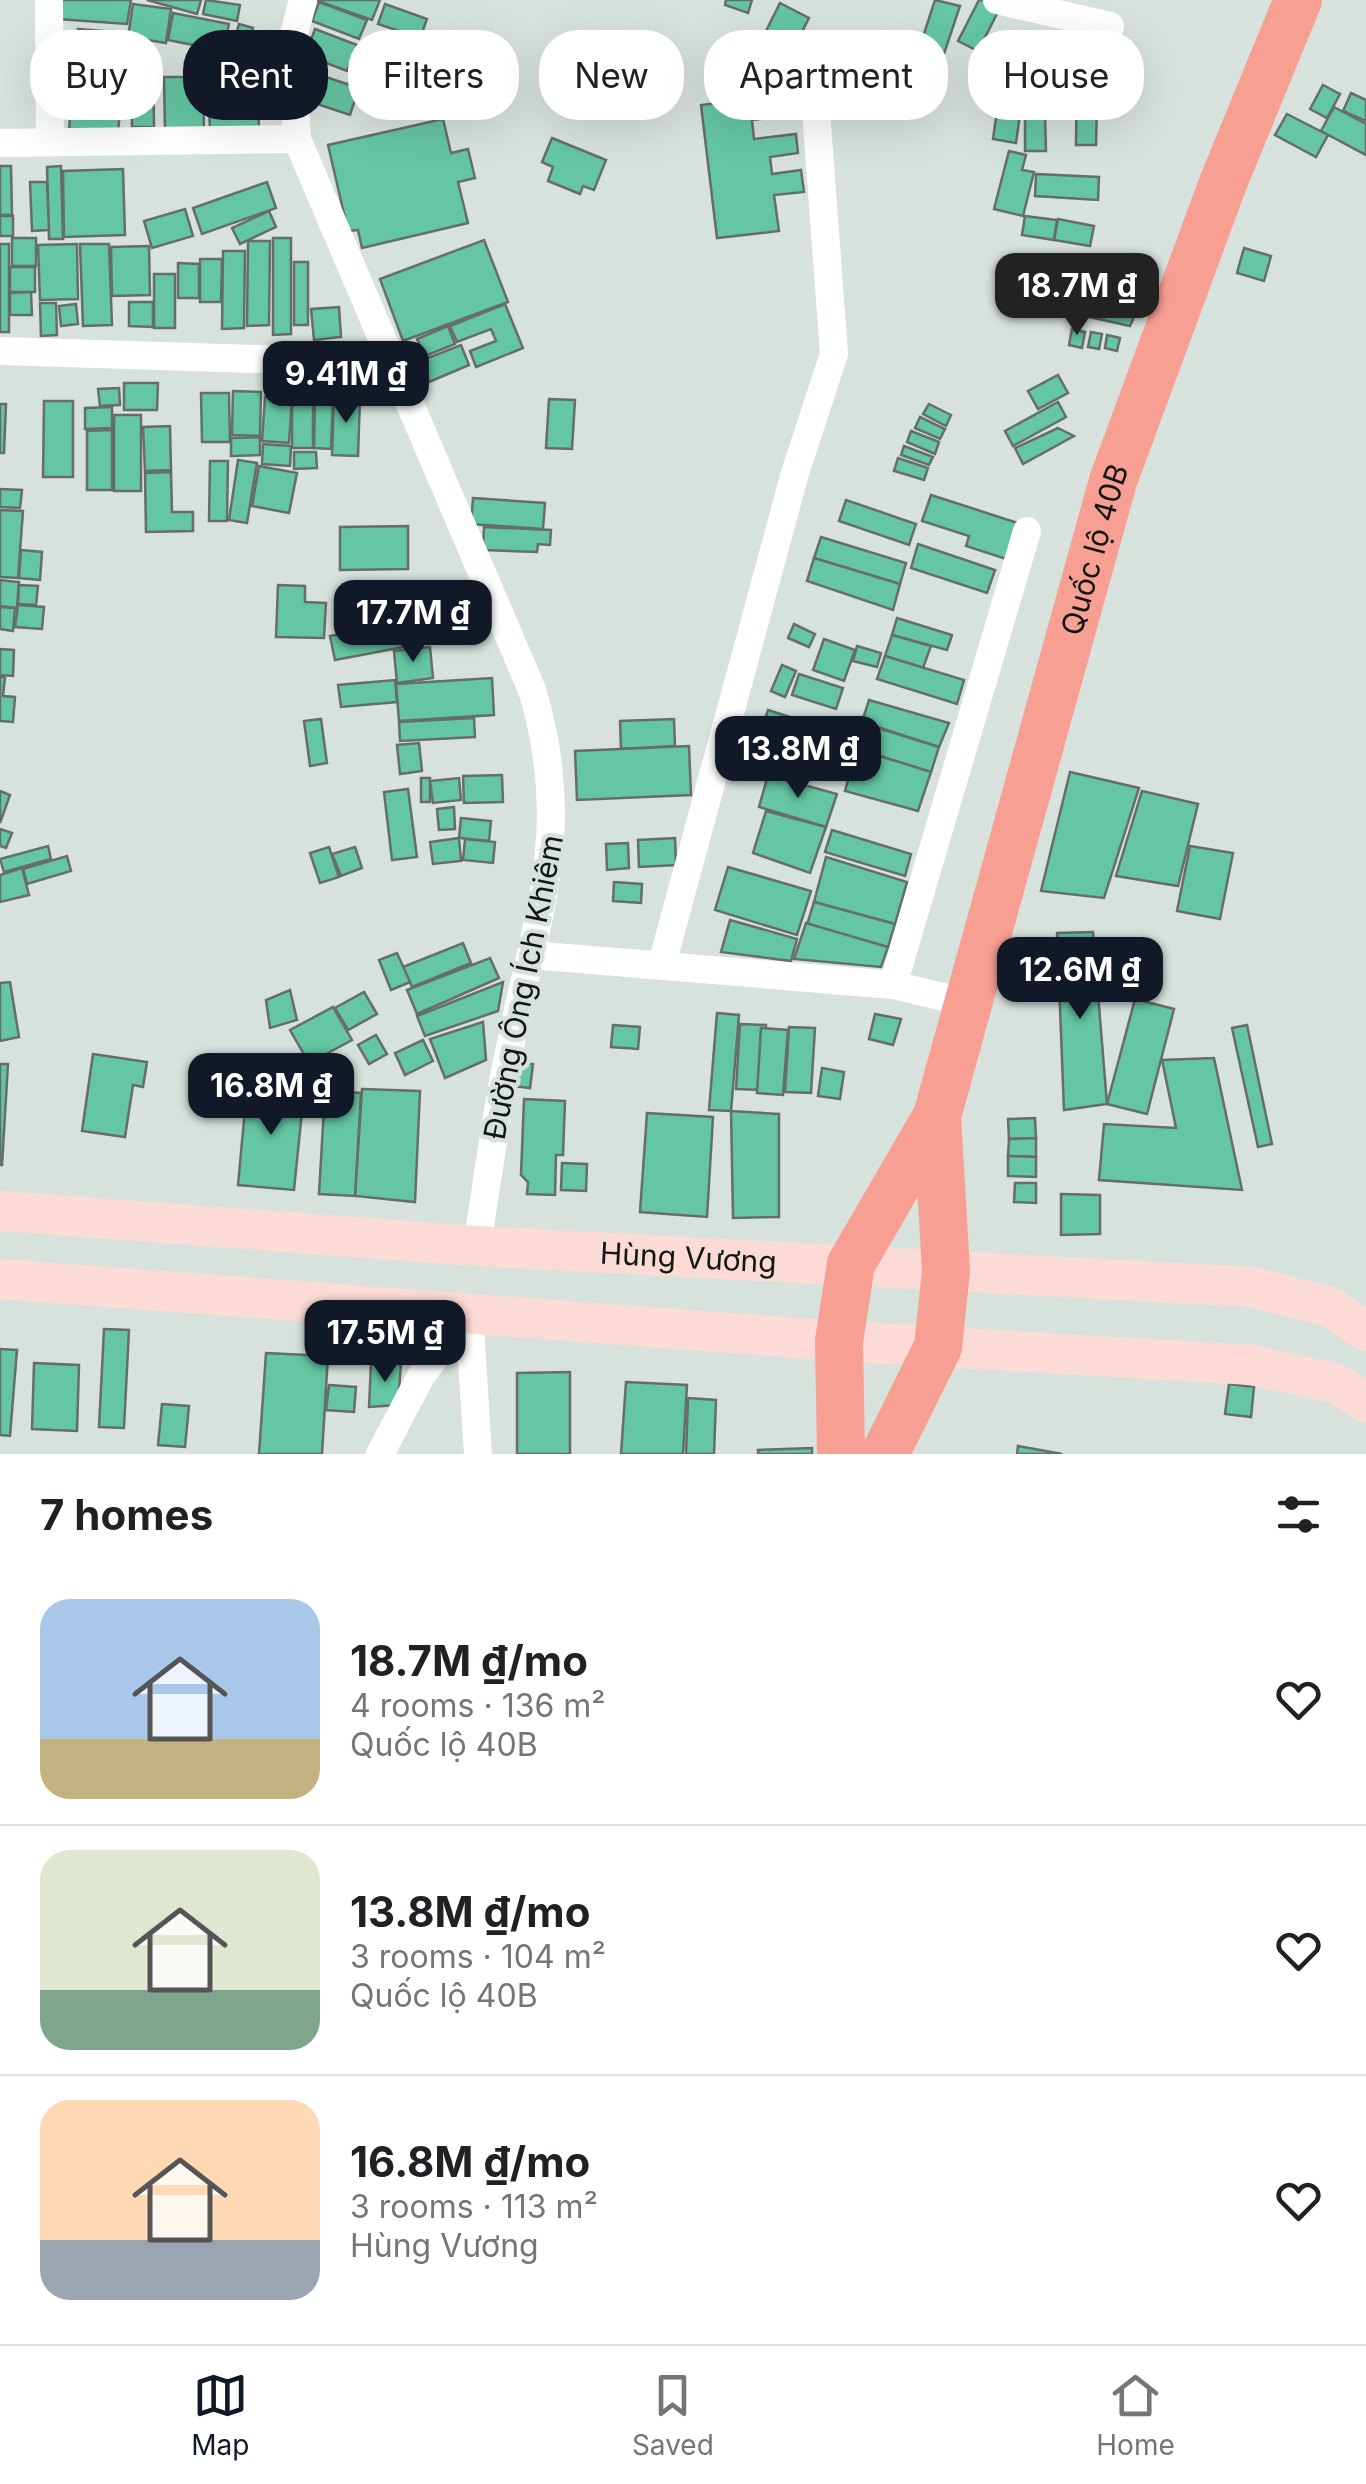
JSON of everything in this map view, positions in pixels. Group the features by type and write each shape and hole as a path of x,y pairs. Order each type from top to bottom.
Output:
{"highway":[{"name":"Quốc lộ 40B","path":"936,1116 1114,481 1216,200 1298,0"},
{"path":"841,1454 839,1341 850,1264 936,1116"},
{"path":"885,1454 938,1347 946,1271 936,1116"}],"main road":[{"name":"Hùng Vương","path":"0,1210 477,1246 1252,1287 1330,1307 1366,1332"},
{"path":"469,1312 477,1246"},
{"path":"0,1279 839,1341 1252,1366 1337,1384 1366,1402"}],"street":[{"path":"50,0 50,142"},
{"name":"Đường Ông Ích Khiêm","path":"303,0 292,42 297,139 389,363 532,690 548,744 554,824 531,955 507,1059 477,1246"},
{"path":"997,0 1110,26"},
{"path":"662,964 796,472 834,354 817,120"},
{"path":"0,143 297,139"},
{"path":"0,351 389,363"},
{"path":"893,985 1027,530"},
{"path":"531,955 893,985 969,1003"},
{"path":"380,1454 421,1376 469,1312"},
{"path":"469,1312 478,1454"}],"building":[{"path":"58,0 131,0 127,24 58,19"},
{"path":"147,0 201,0 197,14"},
{"path":"206,0 240,5 237,21 203,14"},
{"path":"315,0 380,0 372,20"},
{"path":"726,0 752,0 748,13 725,5"},
{"path":"935,0 960,6 948,42 948,30 925,30"},
{"path":"979,0 1004,0 989,30 968,30 968,46 958,41"},
{"path":"319,2 367,20 363,30 348,30 348,35 312,21"},
{"path":"780,3 809,18 803,30 766,30"},
{"path":"133,4 171,9 166,43 163,30 129,30"},
{"path":"385,4 427,19 423,30 396,30 378,24"},
{"path":"173,13 229,24 228,30 183,30 183,43 168,40"},
{"path":"328,34 348,42 347,71 328,64"},
{"path":"164,77 183,77 183,120 204,120 204,132 165,133"},
{"path":"328,78 348,84 348,114 328,108"},
{"path":"1323,85 1340,94 1327,118 1310,109"},
{"path":"1351,93 1366,100 1366,121 1343,111"},
{"path":"701,105 704,105 704,120 752,120 754,139 796,134 798,153 770,157 772,174 801,170 804,192 774,195 779,231 717,238"},
{"path":"1334,107 1366,124 1366,155 1321,131"},
{"path":"1287,114 1328,135 1316,157 1275,135"},
{"path":"70,120 119,120 118,133 69,129"},
{"path":"132,120 154,120 154,127 132,127"},
{"path":"210,120 259,120 259,129 210,131"},
{"path":"443,120 451,153 468,149 475,178 458,182 468,223 362,248 358,230 348,231 328,145"},
{"path":"996,120 1019,120 1016,143 993,139"},
{"path":"1025,120 1045,120 1046,151 1025,151"},
{"path":"1076,120 1097,120 1096,145 1076,145"},
{"path":"552,138 606,160 594,190 583,186 580,194 548,181 553,167 542,162"},
{"path":"1009,151 1026,155 1022,170 1034,172 1023,216 994,209"},
{"path":"0,166 11,166 12,215 0,215"},
{"path":"61,166 63,239 49,239 47,167"},
{"path":"123,169 125,235 64,237 63,171"},
{"path":"1036,174 1099,177 1098,200 1035,196"},
{"path":"30,182 47,182 49,230 32,231"},
{"path":"267,182 276,208 202,234 193,208"},
{"path":"185,209 193,236 152,248 144,221"},
{"path":"269,211 276,227 240,244 232,228"},
{"path":"0,216 13,216 13,236 0,236"},
{"path":"1025,216 1057,220 1054,240 1022,235"},
{"path":"1058,219 1094,226 1090,246 1054,240"},
{"path":"12,238 36,238 36,266 12,266"},
{"path":"273,238 291,238 291,334 273,335"},
{"path":"484,240 508,302 403,341 380,279"},
{"path":"248,241 270,241 269,325 247,326"},
{"path":"0,244 9,244 9,332 0,332"},
{"path":"77,244 78,299 40,300 38,245"},
{"path":"80,244 109,244 112,325 83,326"},
{"path":"149,246 150,295 112,296 111,247"},
{"path":"1244,248 1271,256 1264,281 1237,273"},
{"path":"223,251 245,251 244,328 222,329"},
{"path":"200,259 222,259 221,302 200,302"},
{"path":"294,262 308,262 308,325 294,325"},
{"path":"178,263 199,264 199,298 178,298"},
{"path":"10,267 35,267 35,292 10,292"},
{"path":"154,274 175,274 175,328 154,328"},
{"path":"31,292 32,315 10,315 10,293"},
{"path":"1094,293 1139,305 1130,326 1085,316"},
{"path":"129,302 153,302 153,327 129,326"},
{"path":"40,303 56,303 57,335 41,336"},
{"path":"76,304 78,324 61,326 59,306"},
{"path":"505,304 523,348 476,367 470,351 496,341 491,329 457,342 450,326"},
{"path":"339,307 341,337 314,340 311,309"},
{"path":"448,326 455,344 425,356 417,339"},
{"path":"1072,329 1085,332 1082,348 1069,345"},
{"path":"1091,332 1102,334 1099,349 1088,347"},
{"path":"1107,335 1120,338 1117,351 1105,348"},
{"path":"461,345 469,365 429,382 420,361"},
{"path":"1058,375 1068,393 1038,409 1028,391"},
{"path":"124,383 158,383 157,410 124,410"},
{"path":"119,388 120,405 100,406 98,389"},
{"path":"233,391 261,392 260,436 232,435"},
{"path":"201,393 229,393 230,442 202,442"},
{"path":"334,396 360,397 358,456 332,455"},
{"path":"265,397 292,398 289,443 262,441"},
{"path":"315,397 333,398 331,449 314,448"},
{"path":"549,399 575,400 572,449 546,448"},
{"path":"44,401 73,401 73,477 43,477"},
{"path":"1058,402 1066,417 1013,446 1005,431"},
{"path":"292,403 313,403 313,448 292,448"},
{"path":"0,404 6,404 4,453 0,453"},
{"path":"929,404 951,415 946,426 923,414"},
{"path":"112,407 112,428 85,429 85,408"},
{"path":"114,415 141,415 141,491 114,491"},
{"path":"920,417 945,429 940,439 915,428"},
{"path":"170,426 171,470 145,471 143,427"},
{"path":"1058,428 1074,436 1023,464 1015,448"},
{"path":"112,430 112,490 87,490 87,431"},
{"path":"911,431 939,442 935,454 907,442"},
{"path":"260,437 260,455 231,456 231,438"},
{"path":"263,444 291,446 290,466 262,464"},
{"path":"904,446 933,457 929,465 901,455"},
{"path":"294,452 316,452 317,468 294,469"},
{"path":"898,458 928,468 924,480 894,471"},
{"path":"238,460 257,463 247,523 229,520"},
{"path":"210,461 228,461 227,521 209,521"},
{"path":"259,466 297,473 289,513 252,506"},
{"path":"171,472 172,512 193,512 193,531 146,532 145,473"},
{"path":"0,489 22,490 20,508 0,507"},
{"path":"931,495 1018,523 1006,559 966,546 969,536 922,521"},
{"path":"473,498 545,503 543,529 471,524"},
{"path":"846,500 916,524 909,545 839,521"},
{"path":"0,510 23,511 18,578 0,577"},
{"path":"408,526 408,569 340,570 340,527"},
{"path":"484,527 551,530 550,545 538,544 537,552 483,550"},
{"path":"821,537 906,563 900,584 814,558"},
{"path":"918,544 995,570 987,593 911,568"},
{"path":"21,550 42,552 40,580 19,578"},
{"path":"814,558 900,584 893,610 807,581"},
{"path":"0,580 19,582 17,608 0,606"},
{"path":"19,585 38,586 36,605 18,604"},
{"path":"278,585 305,586 305,602 326,603 324,638 276,637"},
{"path":"426,587 429,611 347,618 345,595"},
{"path":"18,605 44,607 42,629 15,627"},
{"path":"0,607 15,608 13,631 0,629"},
{"path":"437,616 441,640 335,660 330,636"},
{"path":"897,618 952,635 947,650 892,635"},
{"path":"794,624 815,634 809,647 788,638"},
{"path":"892,635 931,646 923,668 885,656"},
{"path":"824,639 855,650 844,681 813,670"},
{"path":"857,646 881,653 877,667 853,661"},
{"path":"430,647 433,678 397,683 394,651"},
{"path":"0,649 14,650 13,676 0,675"},
{"path":"885,656 964,680 957,704 877,679"},
{"path":"782,665 796,671 785,697 771,691"},
{"path":"799,674 843,688 836,709 792,695"},
{"path":"0,677 5,677 3,696 15,697 13,722 0,721"},
{"path":"492,678 494,715 399,721 396,684"},
{"path":"395,680 397,702 341,707 338,685"},
{"path":"869,700 949,723 939,747 862,722"},
{"path":"768,710 834,731 826,753 761,732"},
{"path":"474,718 475,737 400,741 399,722"},
{"path":"321,719 327,763 310,766 304,721"},
{"path":"674,719 675,746 621,749 620,721"},
{"path":"865,724 939,747 931,772 857,749"},
{"path":"419,743 422,771 400,774 397,745"},
{"path":"689,746 691,795 577,800 575,751"},
{"path":"857,749 931,772 918,811 845,791"},
{"path":"1070,772 1139,788 1104,898 1041,891"},
{"path":"502,775 503,802 464,803 463,776"},
{"path":"768,775 837,794 826,827 759,807"},
{"path":"421,778 430,778 430,802 421,802"},
{"path":"459,778 461,800 433,803 430,781"},
{"path":"408,789 417,857 392,860 384,792"},
{"path":"0,791 10,795 0,823"},
{"path":"1142,791 1198,804 1178,886 1116,876"},
{"path":"454,807 455,829 439,830 437,809"},
{"path":"766,811 826,827 810,873 753,853"},
{"path":"461,818 491,821 489,841 459,838"},
{"path":"0,829 12,833 6,848 0,846"},
{"path":"832,830 911,854 905,876 825,852"},
{"path":"459,838 461,861 433,864 430,842"},
{"path":"675,838 676,865 639,867 638,840"},
{"path":"465,839 495,842 493,863 463,860"},
{"path":"628,843 629,868 607,870 606,844"},
{"path":"48,846 51,859 4,872 0,859"},
{"path":"1190,846 1233,853 1220,919 1177,911"},
{"path":"329,847 339,877 320,883 310,853"},
{"path":"355,847 362,868 341,876 332,854"},
{"path":"67,856 71,871 27,884 23,869"},
{"path":"826,857 907,882 895,924 814,902"},
{"path":"728,867 811,891 797,935 715,910"},
{"path":"22,868 29,895 0,902 0,875"},
{"path":"614,882 642,884 641,903 613,901"},
{"path":"814,902 895,924 888,947 807,925"},
{"path":"730,920 797,939 791,961 721,952"},
{"path":"806,923 888,947 881,967 794,959"},
{"path":"1093,932 1107,1104 1064,1110 1057,933"},
{"path":"463,943 471,963 412,987 403,967"},
{"path":"397,953 410,982 391,990 379,960"},
{"path":"490,958 499,978 417,1014 407,990"},
{"path":"10,982 19,1037 0,1041 0,983"},
{"path":"503,982 498,1011 425,1036 417,1016"},
{"path":"290,990 297,1020 270,1028 266,1000"},
{"path":"364,992 377,1014 348,1030 335,1008"},
{"path":"1135,999 1174,1009 1147,1114 1107,1104"},
{"path":"333,1007 352,1040 309,1063 290,1030"},
{"path":"717,1013 739,1015 731,1111 709,1110"},
{"path":"875,1014 901,1019 893,1045 869,1039"},
{"path":"483,1022 486,1060 445,1078 430,1039"},
{"path":"740,1024 766,1025 762,1090 736,1089"},
{"path":"613,1025 640,1027 638,1049 611,1047"},
{"path":"1247,1025 1272,1144 1258,1147 1232,1028"},
{"path":"789,1027 815,1028 811,1093 785,1092"},
{"path":"761,1028 788,1030 783,1095 757,1093"},
{"path":"376,1035 387,1054 369,1064 358,1045"},
{"path":"423,1040 433,1061 405,1075 395,1053"},
{"path":"93,1054 147,1062 143,1087 133,1085 125,1137 82,1131"},
{"path":"260,1058 302,1062 300,1082 256,1079"},
{"path":"1214,1058 1242,1190 1099,1180 1104,1124 1176,1128 1162,1060"},
{"path":"515,1062 533,1064 530,1088 512,1086"},
{"path":"0,1064 8,1064 2,1165 0,1165"},
{"path":"822,1068 844,1072 840,1099 818,1096"},
{"path":"247,1087 304,1092 294,1190 238,1185"},
{"path":"362,1089 420,1091 415,1202 355,1196"},
{"path":"325,1091 361,1093 355,1196 319,1194"},
{"path":"524,1099 565,1101 563,1155 556,1155 555,1195 527,1194 528,1182 521,1175"},
{"path":"731,1111 779,1114 779,1217 733,1218"},
{"path":"647,1113 713,1117 707,1217 640,1212"},
{"path":"1035,1118 1036,1138 1009,1139 1008,1119"},
{"path":"1036,1138 1036,1157 1008,1156 1009,1139"},
{"path":"1008,1156 1036,1157 1036,1177 1008,1176"},
{"path":"562,1163 587,1164 586,1191 561,1190"},
{"path":"1015,1183 1036,1183 1036,1203 1014,1202"},
{"path":"1061,1194 1100,1195 1100,1234 1061,1235"},
{"path":"104,1329 129,1330 124,1428 99,1427"},
{"path":"0,1349 17,1350 10,1436 0,1435"},
{"path":"266,1353 328,1356 322,1454 259,1454"},
{"path":"34,1363 79,1365 77,1431 32,1429"},
{"path":"401,1363 398,1405 369,1407 371,1364"},
{"path":"570,1372 570,1454 517,1454 517,1373"},
{"path":"626,1382 687,1385 683,1454 621,1454"},
{"path":"1229,1384 1254,1387 1251,1417 1225,1414"},
{"path":"329,1385 356,1387 354,1412 326,1410"},
{"path":"688,1398 716,1400 714,1454 686,1454"},
{"path":"162,1404 189,1406 185,1447 158,1445"},
{"path":"1018,1446 1062,1454 1017,1454"},
{"path":"812,1448 812,1454 758,1454 758,1450"}]}
